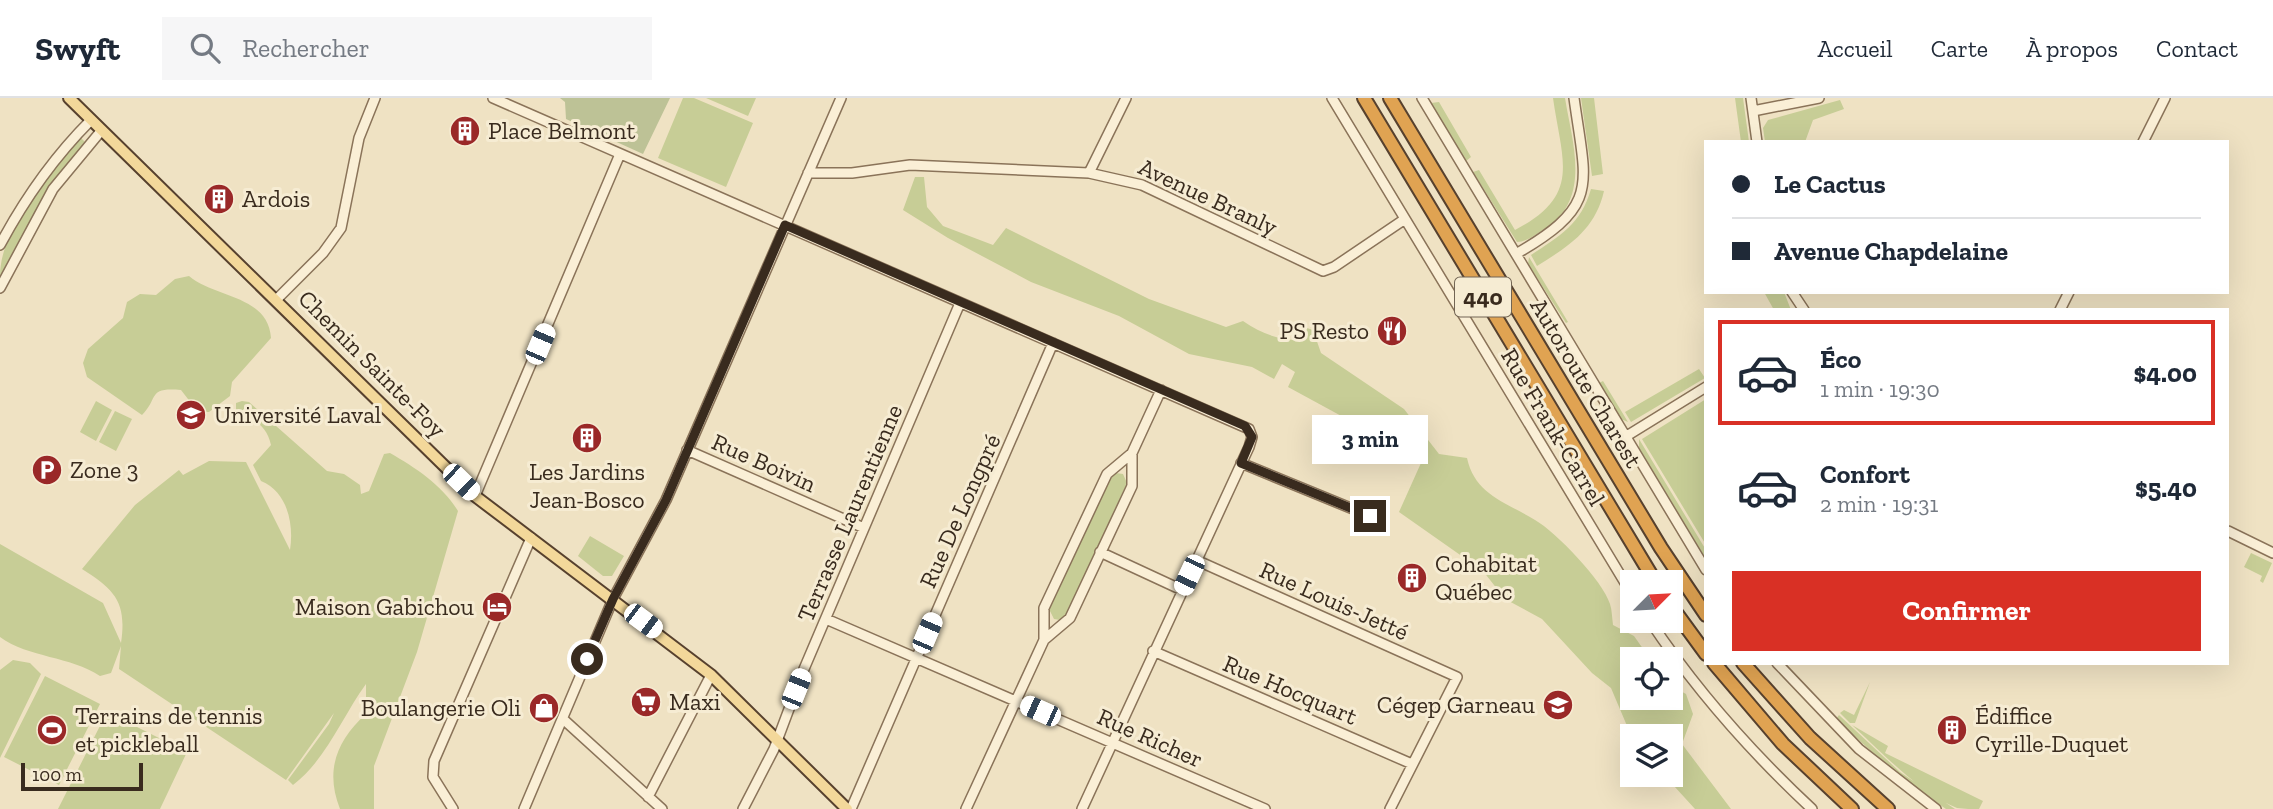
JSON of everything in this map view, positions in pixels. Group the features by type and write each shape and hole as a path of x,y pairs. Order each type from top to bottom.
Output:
{"highway":[{"name":"Autoroute Charest","path":"1364,98 1648,570"},
{"name":"Autoroute Charest","path":"1390,98 1661,548 1704,612"},
{"path":"1684,624 1704,651"},
{"path":"1716,665 1783,744 1852,809"},
{"path":"1745,665 1810,738 1888,809"}],"main road":[{"name":"Chemin Sainte-Foy","path":"69,98 475,496 711,675 849,809"}],"street":[{"path":"277,299 323,253 341,228 359,138 375,98"},
{"path":"493,98 1245,426 1251,435 1241,463 1082,809"},
{"path":"524,809 613,599 666,500 841,98"},
{"path":"1089,173 1126,98"},
{"name":"Rue Frank-Carrel","path":"1332,98 1620,575"},
{"path":"1422,98 1704,567"},
{"path":"1516,254 1562,224 1579,202 1583,184 1583,161 1574,98"},
{"path":"1751,98 1757,140"},
{"path":"1753,111 1819,98"},
{"path":"2144,140 2165,98"},
{"path":"0,245 22,204 49,165 91,120"},
{"path":"0,288 53,189 101,131"},
{"path":"475,496 620,154"},
{"name":"Avenue Branly","path":"808,173 852,173 910,165 1089,173 1142,185 1318,271 1334,267 1405,219"},
{"name":"Terrasse Laurentienne","path":"743,809 777,738 960,303"},
{"name":"Rue De Longpré","path":"849,809 1053,343"},
{"path":"1625,437 1704,388"},
{"path":"966,809 1044,640 1070,618 1132,486 1132,453 1161,390"},
{"name":"Rue Boivin","path":"687,450 864,528"},
{"path":"1044,640 1044,608 1107,474 1132,453"},
{"path":"1241,463 1370,516"},
{"path":"2229,531 2273,553"},
{"path":"453,809 433,777 434,761 531,538"},
{"path":"1100,552 1182,590"},
{"name":"Rue Louis-Jetté","path":"1196,560 1457,677 1412,764"},
{"name":"Rue Richer","path":"826,619 1265,809"},
{"path":"1659,634 1685,670 1747,744 1812,809"},
{"name":"Rue Hocquart","path":"1153,651 1412,764"},
{"path":"1779,665 1859,749 1936,809"},
{"path":"648,797 711,675"},
{"path":"563,719 662,809"},
{"path":"1390,809 1412,764"}],"green space":[{"path":"560,98 670,98 643,154 566,119 565,102"},
{"path":"683,98 694,98 753,123 726,187 658,158"},
{"path":"706,98 756,98 748,116"},
{"path":"1553,98 1565,98 1574,151 1574,185 1560,216 1536,235 1517,242 1473,172 1479,170 1515,230 1536,217 1550,204 1559,190 1562,175 1563,159"},
{"path":"1581,98 1594,98 1603,174 1592,176"},
{"path":"1735,98 1743,98 1749,140 1741,140"},
{"path":"1840,100 1844,109 1813,120 1806,140 1765,140 1763,128 1768,120"},
{"path":"1439,102 1471,157 1466,161 1431,103"},
{"path":"81,138 85,142 48,189 0,276 8,239 28,201"},
{"path":"915,177 924,177 927,207 943,226 993,245 1006,228 1149,299 1226,327 1243,321 1270,335 1299,340 1304,327 1313,330 1321,353 1404,409 1439,454 1467,458 1471,471 1484,489 1544,526 1578,558 1606,594 1611,606 1613,625 1620,629 1620,634 1634,636 1642,647 1620,647 1620,709 1611,688 1592,673 1542,619 1505,599 1483,571 1399,512 1425,454 1402,449 1288,387 1295,372 1282,364 1274,379 1252,367 1189,354 1119,316 1031,282 948,238 903,210"},
{"path":"1591,189 1604,191 1600,205 1587,227 1570,244 1537,266 1531,255 1568,228 1587,201"},
{"path":"1529,257 1568,322 1566,323 1528,264"},
{"path":"189,276 251,305 261,313 268,324 271,338 232,382 230,396 209,412 198,412 181,390 163,390 155,395 142,415 87,377 83,363 88,349 123,318 127,302 140,294 156,295 175,279"},
{"path":"1765,294 1785,294 1790,308 1773,308"},
{"path":"1699,369 1704,376 1631,422 1625,412"},
{"path":"1603,381 1628,422 1621,419 1599,383"},
{"path":"1704,400 1704,542 1642,439"},
{"path":"96,401 112,410 96,441 80,432"},
{"path":"249,402 327,471 344,474 360,485 361,494 369,491 384,454 390,453 428,478 458,511 417,652 374,766 374,809 340,809 334,782 336,757 341,746 366,714 366,684 324,751 305,775 293,785 288,780 329,724 334,713 286,780 119,669 121,646 111,673 100,676 76,664 11,644 0,637 0,544 103,603 121,643 122,617 116,599 103,584 82,569 135,505 179,470 183,475 209,461 246,462 290,550 291,530 287,510 277,493 261,481 253,465 271,445 269,438 258,424 236,412 236,403"},
{"path":"115,411 132,419 116,451 99,442"},
{"path":"1639,439 1704,547 1704,556 1639,448"},
{"path":"1116,473 1123,474 1127,483 1066,616 1060,620 1054,619 1049,609 1111,478"},
{"path":"590,536 624,556 612,576 603,576 578,556"},
{"path":"2251,553 2272,563 2263,583 2260,581 2262,576 2244,567"},
{"path":"13,660 30,663 41,674 0,758 0,670"},
{"name":"Terrains de tennis et pickleball","path":"45,676 100,704 59,785 4,757"},
{"path":"1870,682 1855,723 1850,723 1840,713 1844,710 1854,715"},
{"path":"1683,692 1693,714 1683,741 1683,724 1626,724 1620,710 1683,710"},
{"path":"107,712 187,752 160,809 58,809"},
{"path":"1839,715 1900,772 1955,809 1946,809 1896,774 1836,719"},
{"path":"1852,725 1888,746 1885,753 1983,801 1979,809 1957,808 1929,792"},
{"path":"1683,745 1731,809 1695,809 1675,787 1683,787"}],"place":[{"name":"Place Belmont","path":"465,131"},
{"name":"Ardois","path":"219,199"},
{"name":"PS Resto","path":"1392,331"},
{"name":"Université Laval","path":"191,415"},
{"name":"Les Jardins Jean-Bosco","path":"587,438"},
{"name":"Zone 3","path":"47,470"},
{"name":"Cohabitat Québec","path":"1412,578"},
{"name":"Maison Gabichou","path":"497,607"},
{"name":"Maxi","path":"646,702"},
{"name":"Cégep Garneau","path":"1558,705"},
{"name":"Boulangerie Oli","path":"544,708"},
{"name":"Terrains de tennis et pickleball","path":"52,730"},
{"name":"Édiffice Cyrille-Duquet","path":"1952,730"}],"route":[{"path":"587,659 613,599 666,500 785,225 1245,426 1252,437 1241,463 1370,516"}]}
